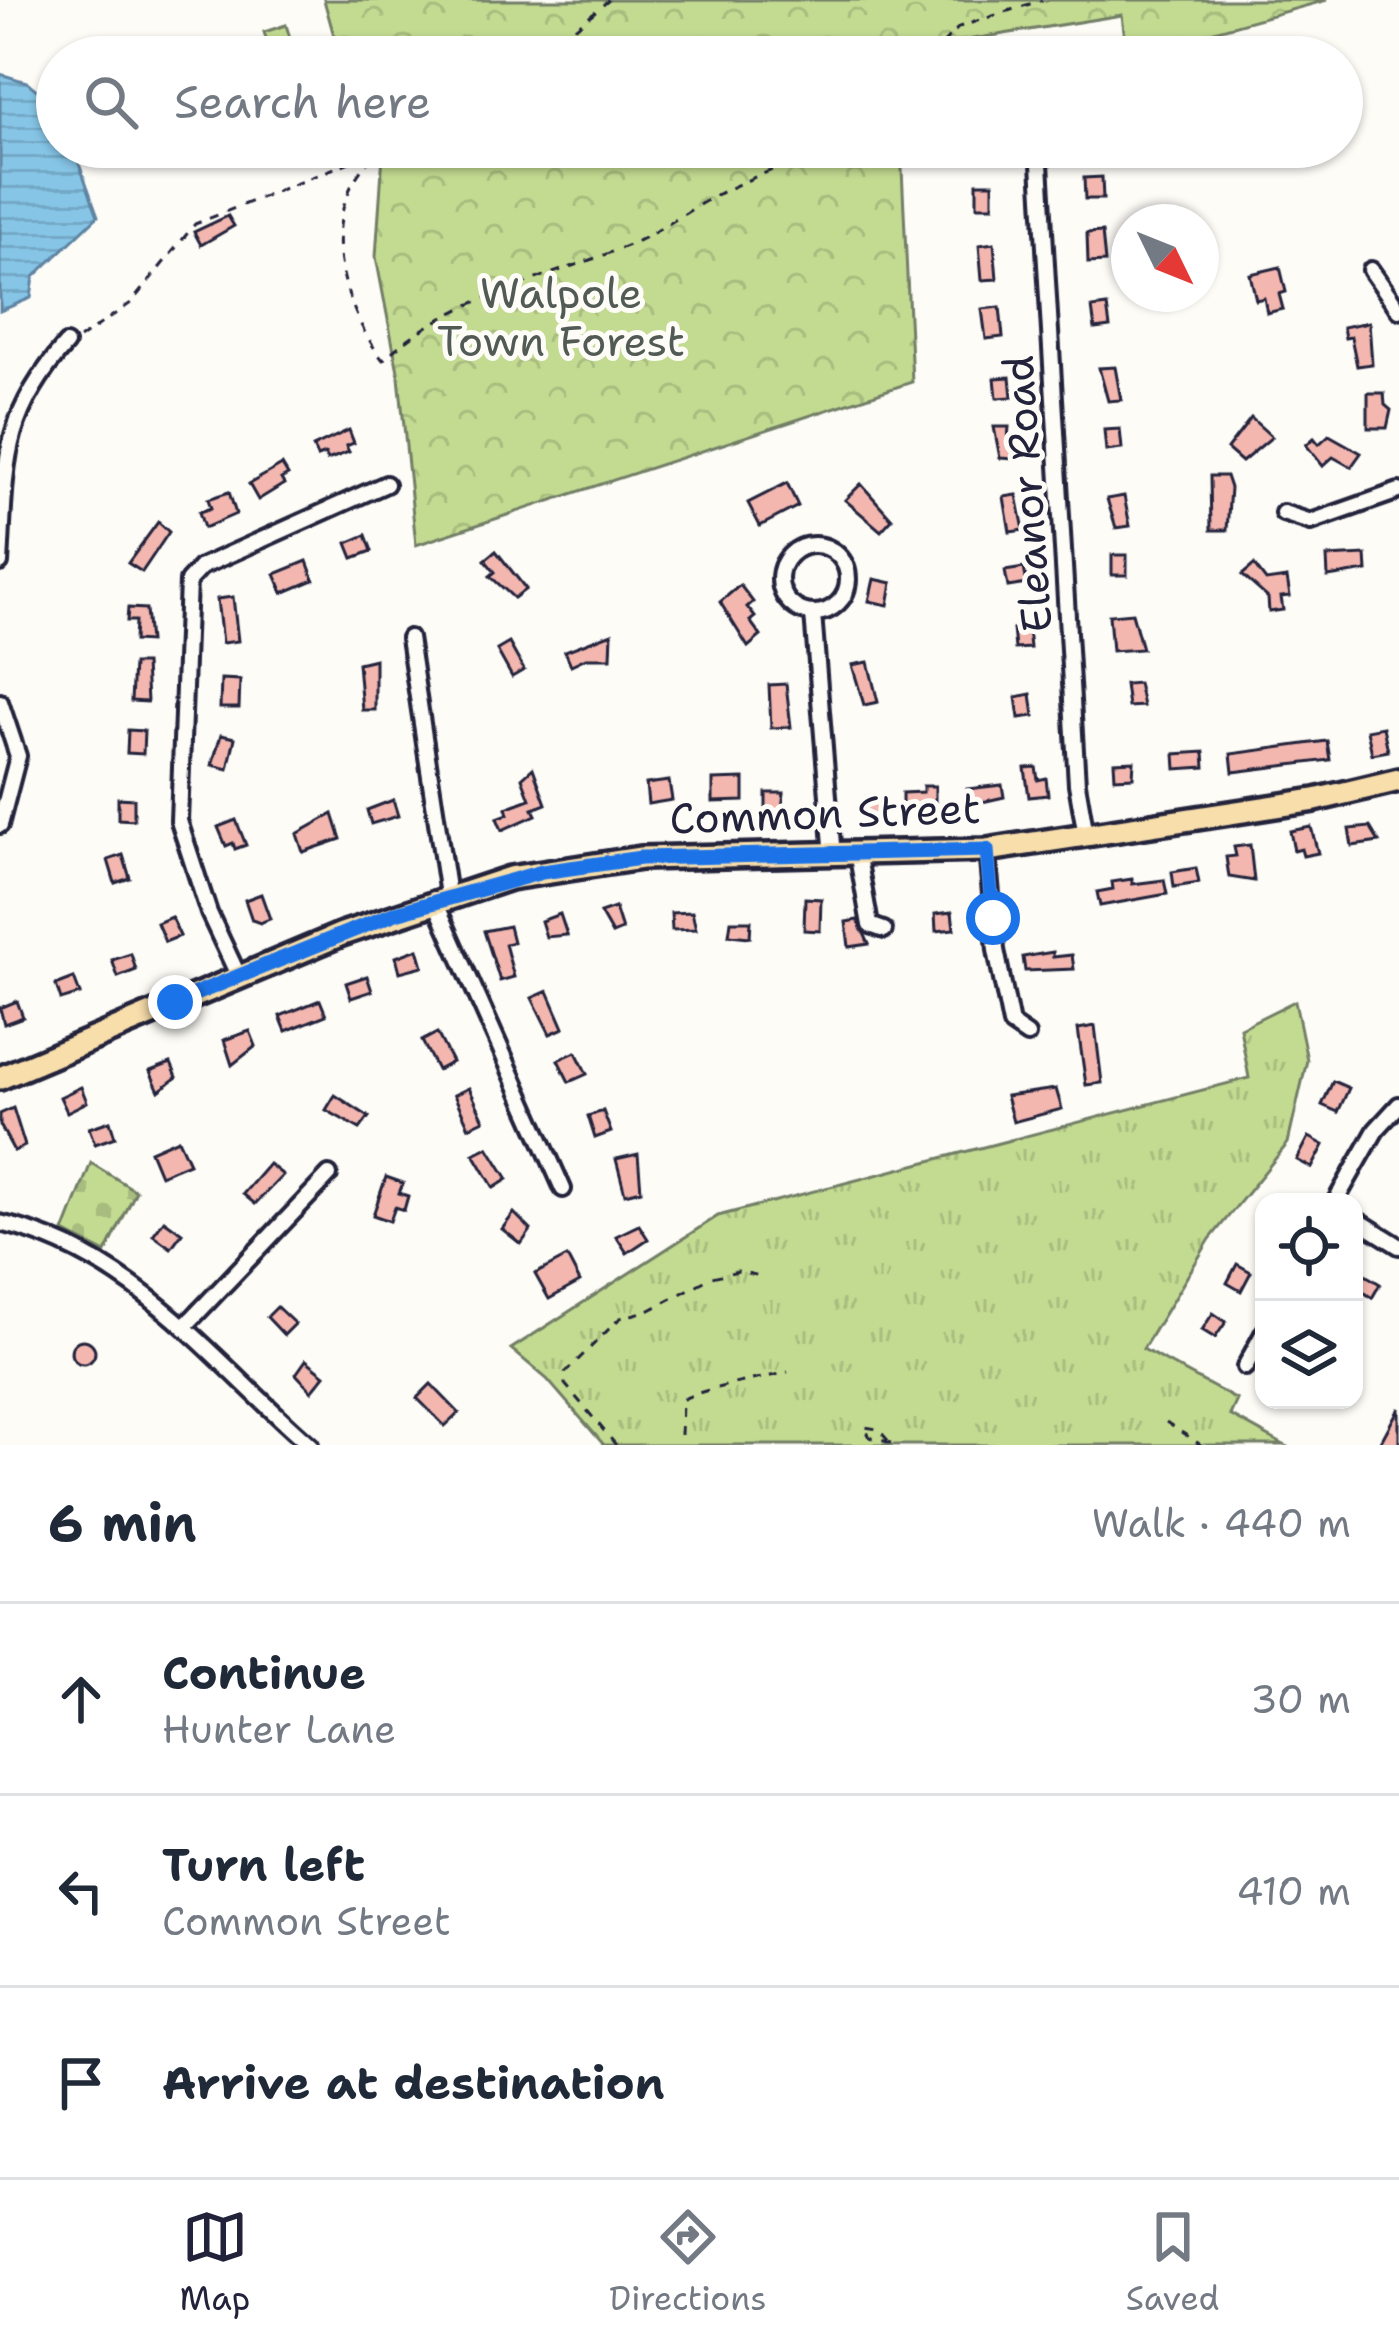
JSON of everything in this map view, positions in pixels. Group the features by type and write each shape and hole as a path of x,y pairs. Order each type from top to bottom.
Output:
{"main road":[{"name":"Common Street","path":"0,1078 238,975 441,897 542,872 641,858 858,857 987,850 1315,800 1399,780"}],"street":[{"name":"Eleanor Road","path":"1041,168 1077,789 1086,835"},
{"path":"1371,270 1399,310"},
{"path":"0,563 2,446 32,382 67,344"},
{"path":"238,975 209,913 179,821 188,581 202,567 386,484"},
{"path":"1283,513 1311,522 1399,490"},
{"path":"814,545 837,554 848,575 836,606 813,614 790,605 780,583 786,560 814,545"},
{"path":"813,614 833,857"},
{"path":"409,638 441,897 563,1189"},
{"path":"0,702 18,756 0,825"},
{"path":"987,850 996,950 1011,1024 1028,1036"},
{"path":"858,857 867,916 875,930 884,930"},
{"path":"1340,1193 1376,1130 1399,1105"},
{"path":"184,1326 329,1175"},
{"path":"0,1222 79,1250 184,1326 310,1445"},
{"path":"1363,1224 1399,1246"},
{"path":"1245,1366 1255,1348"}],"path":[{"path":"565,36 609,0"},
{"path":"950,36 959,27 1042,0"},
{"path":"67,344 131,303 195,224 338,168"},
{"path":"367,168 343,209 341,271 348,304 383,360 412,338 495,292 631,244 678,222 727,190 779,168"},
{"path":"616,1445 565,1384 565,1373 620,1318 650,1310 712,1277 738,1271 760,1276"},
{"path":"681,1435 682,1400 694,1392 717,1392 788,1372"},
{"path":"1166,1422 1201,1445"}],"green space":[{"path":"324,0 1327,0 1196,36 1125,36 1122,15 991,36 334,36"},
{"path":"286,25 289,36 265,36 264,32"},
{"name":"Walpole Town Forest","path":"382,168 902,168 912,382 416,545 399,377 376,257"},
{"path":"1295,1001 1307,1060 1288,1143 1210,1239 1143,1349 1237,1400 1230,1415 1284,1445 604,1445 547,1379 511,1349 718,1216 1249,1078 1240,1028"},
{"path":"91,1163 136,1191 106,1253 64,1232"}],"water":[{"path":"0,74 36,89 36,168 81,168 98,216 34,277 31,298 0,311"}],"building":[{"path":"1102,177 1103,199 1085,199 1084,178"},
{"path":"977,183 993,183 993,206 977,206"},
{"path":"228,216 234,226 201,245 194,232"},
{"path":"1102,232 1105,262 1088,263 1087,233"},
{"path":"994,243 997,279 982,280 979,245"},
{"path":"1280,267 1286,292 1279,294 1283,309 1267,313 1264,298 1256,300 1250,274"},
{"path":"1107,306 1110,327 1095,329 1092,308"},
{"path":"1000,307 1003,337 986,339 982,309"},
{"path":"1369,322 1372,364 1357,366 1351,337 1345,338 1343,327"},
{"path":"1115,367 1121,400 1108,401 1099,368"},
{"path":"1010,377 1012,397 997,398 995,378"},
{"path":"1368,393 1384,393 1385,405 1391,410 1387,428 1368,428"},
{"path":"1251,418 1272,437 1242,462 1227,449"},
{"path":"994,427 1009,427 1008,438 1015,438 1015,459 1000,458"},
{"path":"1120,429 1122,449 1106,451 1104,430"},
{"path":"349,430 354,443 346,446 349,452 327,460 325,454 317,457 313,447"},
{"path":"1329,435 1361,453 1351,467 1333,457 1323,466 1306,445 1314,438 1319,444"},
{"path":"282,465 288,475 281,479 284,484 258,500 249,484"},
{"path":"1210,476 1226,476 1230,488 1227,530 1211,530"},
{"path":"787,483 798,506 760,526 748,503"},
{"path":"861,484 892,519 881,531 845,500"},
{"path":"229,492 236,514 204,528 199,512 211,508 208,499"},
{"path":"1017,495 1024,530 1010,532 1004,497"},
{"path":"1124,496 1130,526 1116,528 1107,499"},
{"path":"158,522 169,532 142,572 128,563"},
{"path":"366,535 372,551 353,558 347,543"},
{"path":"496,551 526,589 514,598 490,576 495,572 485,560"},
{"path":"1112,555 1127,555 1127,575 1112,575"},
{"path":"1366,555 1367,571 1328,577 1327,557"},
{"path":"307,561 314,580 283,593 275,574"},
{"path":"1254,565 1266,581 1287,578 1290,596 1281,597 1283,610 1269,612 1268,598 1242,575"},
{"path":"1024,568 1027,584 1008,587 1005,571"},
{"path":"874,579 892,583 888,605 869,601"},
{"path":"740,585 753,602 747,607 755,617 750,621 761,636 748,647 720,602"},
{"path":"233,597 238,641 222,643 217,599"},
{"path":"128,608 146,609 149,642 134,641 135,621 127,621"},
{"path":"1132,613 1142,649 1112,651 1109,615"},
{"path":"1028,628 1030,648 1015,649 1013,629"},
{"path":"612,633 611,658 586,658 571,665 565,651"},
{"path":"509,643 524,670 512,677 497,650"},
{"path":"375,659 375,710 362,710 358,663"},
{"path":"868,662 878,702 864,705 852,665"},
{"path":"133,664 145,664 147,702 131,701"},
{"path":"221,679 240,680 239,708 220,708"},
{"path":"1138,683 1143,706 1128,707 1125,684"},
{"path":"786,684 791,727 771,728 769,685"},
{"path":"1031,694 1034,716 1019,718 1016,697"},
{"path":"1383,727 1388,751 1372,754 1367,730"},
{"path":"128,730 144,731 143,754 127,753"},
{"path":"221,735 235,738 228,769 212,765"},
{"path":"1327,741 1330,760 1233,772 1231,754"},
{"path":"1204,752 1205,767 1176,769 1175,754"},
{"path":"1134,761 1133,777 1115,778 1114,762"},
{"path":"1036,767 1038,780 1046,778 1048,795 1029,797 1025,768"},
{"path":"533,768 546,804 533,809 536,815 502,830 497,818 508,814 506,808 530,799 522,778"},
{"path":"744,779 744,801 713,802 713,780"},
{"path":"669,781 672,800 648,804 646,784"},
{"path":"1002,785 1004,797 969,805 967,789"},
{"path":"923,786 935,786 935,804 902,810 902,793 923,792"},
{"path":"766,793 784,793 780,823 766,823"},
{"path":"872,795 883,806 872,817 861,806"},
{"path":"118,798 134,799 134,820 118,819"},
{"path":"393,800 398,816 371,824 367,810"},
{"path":"333,814 341,839 303,852 297,834"},
{"path":"236,820 246,845 235,849 233,843 226,846 218,827"},
{"path":"1311,827 1318,853 1303,856 1301,849 1294,851 1290,831"},
{"path":"1370,827 1379,842 1352,846 1349,829"},
{"path":"1250,845 1254,881 1229,877 1226,857 1236,856 1234,847"},
{"path":"123,855 130,878 115,883 108,860"},
{"path":"1196,868 1199,883 1174,887 1172,872"},
{"path":"1132,879 1132,884 1164,880 1167,894 1100,906 1097,892 1113,889 1112,882"},
{"path":"261,894 270,919 260,923 252,920 245,900"},
{"path":"805,898 821,899 820,931 804,930"},
{"path":"615,908 622,930 612,934 600,913"},
{"path":"692,912 696,929 672,930 671,913"},
{"path":"952,912 954,929 936,931 935,914"},
{"path":"560,914 567,935 546,937 541,921"},
{"path":"171,917 180,936 165,942 157,923"},
{"path":"858,920 869,944 849,947 846,922"},
{"path":"731,921 751,921 750,937 729,935"},
{"path":"509,926 513,942 505,944 514,977 500,981 484,931"},
{"path":"418,949 423,966 400,972 396,957"},
{"path":"1053,952 1053,957 1072,955 1074,969 1025,971 1023,957"},
{"path":"131,954 136,970 118,977 112,960"},
{"path":"367,976 372,991 351,998 346,983"},
{"path":"74,978 80,994 61,1000 56,985"},
{"path":"548,991 564,1028 550,1034 532,998"},
{"path":"320,1000 326,1015 286,1031 280,1016"},
{"path":"17,1001 23,1017 4,1024 0,1008"},
{"path":"1095,1026 1102,1083 1086,1085 1078,1029"},
{"path":"250,1031 256,1046 232,1065 224,1040"},
{"path":"437,1033 452,1062 437,1070 422,1041"},
{"path":"576,1052 587,1074 569,1082 558,1060"},
{"path":"171,1063 177,1077 159,1091 150,1071"},
{"path":"1333,1081 1349,1088 1338,1112 1322,1105"},
{"path":"81,1087 87,1102 67,1112 60,1097"},
{"path":"469,1088 484,1120 469,1127 454,1095"},
{"path":"1056,1089 1062,1109 1013,1122 1006,1096"},
{"path":"335,1095 369,1117 360,1129 326,1110"},
{"path":"13,1108 25,1146 14,1151 0,1125 0,1114"},
{"path":"603,1111 611,1132 595,1138 588,1116"},
{"path":"110,1121 115,1137 95,1144 89,1128"},
{"path":"1309,1137 1324,1145 1312,1168 1297,1160"},
{"path":"178,1139 189,1163 160,1175 150,1151"},
{"path":"488,1147 508,1179 494,1188 474,1154"},
{"path":"638,1154 641,1190 625,1194 616,1159"},
{"path":"269,1164 283,1175 255,1204 243,1194"},
{"path":"386,1177 403,1183 399,1193 408,1196 404,1210 395,1207 390,1221 373,1215"},
{"path":"514,1213 531,1230 521,1244 502,1229"},
{"path":"164,1220 182,1233 171,1248 153,1235"},
{"path":"639,1225 648,1239 627,1253 616,1236"},
{"path":"567,1257 580,1282 549,1299 535,1274"},
{"path":"1237,1264 1251,1272 1241,1291 1227,1283"},
{"path":"1363,1274 1380,1284 1372,1298 1363,1292"},
{"path":"277,1307 295,1324 284,1335 267,1317"},
{"path":"1213,1313 1226,1322 1215,1338 1202,1330"},
{"path":"83,1340 92,1343 92,1361 83,1364 74,1361 71,1352 74,1343"},
{"path":"306,1360 325,1375 312,1391 296,1374"},
{"path":"431,1384 459,1413 445,1426 417,1398"},
{"path":"1399,1408 1399,1445 1379,1445"}],"route":[{"path":"175,1002 434,899 510,878 641,858 845,857 987,850 993,918"}]}
